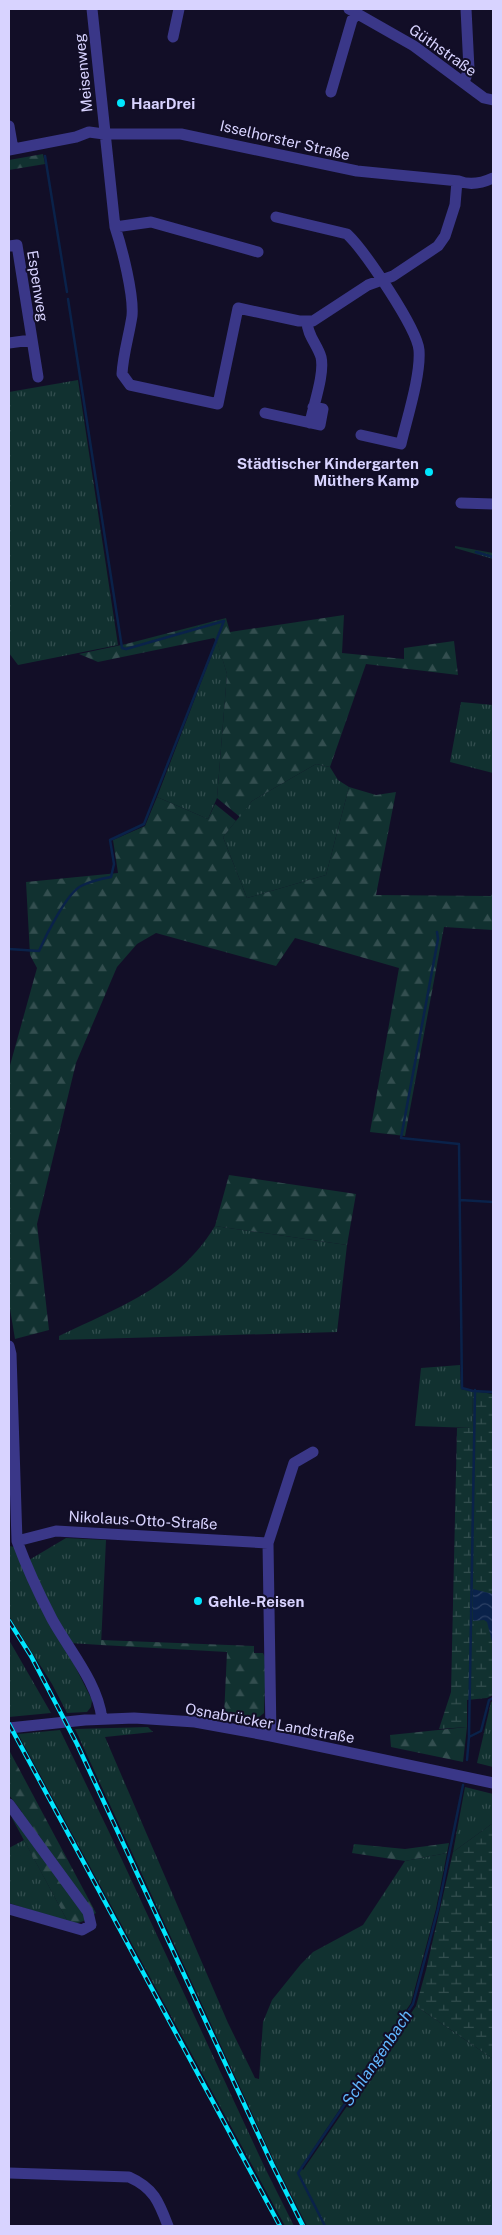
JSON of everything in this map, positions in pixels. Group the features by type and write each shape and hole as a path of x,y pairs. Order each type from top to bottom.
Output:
{"street":[{"name":"Meisenweg","path":"92,9 115,227 123,251 132,314 123,357 122,374 130,384 218,404 238,308 307,321"},
{"path":"173,37 179,9"},
{"path":"464,82 469,69 466,9"},
{"path":"331,92 353,11"},
{"name":"Güthstraße","path":"353,11 414,46 484,98 493,100"},
{"path":"9,126 11,150"},
{"name":"Isselhorster Straße","path":"11,150 76,138 89,132 104,134 181,134 357,171 458,181 473,177 493,178"},
{"path":"265,413 310,423 322,370 321,358 307,330 307,321 312,320 368,285 393,276 438,246 445,236 455,205 458,181"},
{"path":"276,217 347,234 355,242 382,280 416,337 419,348 419,365 401,444 361,435"},
{"path":"115,227 151,222 258,252"},
{"name":"Espenweg","path":"9,246 17,245 38,377"},
{"name":"Espenweg","path":"9,343 32,340"},
{"path":"460,503 493,504"},
{"path":"9,1346 11,1354 17,1541 26,1566 52,1618 88,1679 102,1719"},
{"path":"271,1736 268,1542 294,1463 313,1452"},
{"name":"Nikolaus-Otto-Straße","path":"17,1541 56,1531 268,1542"},
{"name":"Osnabrücker Landstraße","path":"9,1728 102,1719 134,1718 195,1722 271,1736 493,1783"},
{"path":"9,1804 88,1912 91,1925 82,1930 9,1908"},
{"path":"9,2172 128,2177 139,2182 152,2192 168,2226"}],"green space":[{"path":"43,154 45,164 9,170 9,160"},
{"path":"78,380 118,645 18,665 9,653 9,392"},
{"path":"455,546 493,553 493,559 455,548"},
{"path":"344,615 342,653 404,659 404,648 454,641 458,675 366,664 330,767 316,764 252,801 240,817 217,798 227,674 214,638 98,662 79,654 226,618 230,632"},
{"path":"217,641 227,674 217,798 208,819 157,797"},
{"path":"461,702 493,705 493,773 450,762"},
{"path":"316,764 330,767 338,780 349,787 326,875 247,898 223,837 252,801"},
{"path":"349,787 376,795 396,792 376,895 491,896 493,892 493,930 444,927 405,1136 370,1132 399,968 295,938 276,966 156,933 137,944 117,967 76,1063 37,1224 49,1330 15,1339 9,1303 9,1069 37,968 30,955 26,882 118,873 113,840 145,826 157,797 208,819 215,804 236,821 223,837 247,898 326,875"},
{"path":"229,1175 356,1194 347,1245 215,1226"},
{"path":"215,1226 347,1245 337,1332 59,1340 59,1336 125,1304 166,1280 200,1247"},
{"path":"460,1365 461,1389 473,1391 472,1428 415,1426 421,1368"},
{"path":"473,1391 493,1394 493,1695 487,1698 467,1700 467,1727 439,1729 451,1692 457,1428 472,1428"},
{"path":"66,1538 106,1540 101,1645 70,1643 29,1560"},
{"path":"9,1546 15,1547 92,1700 91,1707 87,1712 67,1713 52,1684 9,1616"},
{"path":"9,1640 51,1713 9,1717"},
{"path":"101,1640 254,1646 254,1653 263,1653 266,1659 264,1713 254,1721 224,1716 227,1652 101,1645"},
{"path":"493,1701 493,1767 477,1763 491,1702"},
{"path":"148,1727 153,1732 105,1737 228,2023 255,2078 259,2079 263,2022 272,2000 301,1964 313,1952 363,1925 405,1861 447,1853 436,1909 411,2003 301,2167 303,2170 416,2006 493,2059 493,2226 307,2226 275,2163 75,1729"},
{"path":"467,1727 463,1762 391,1747 390,1735"},
{"path":"60,1730 294,2226 285,2226 18,1734"},
{"path":"9,1750 96,1913 83,1921 76,1923 68,1922 12,1818 22,1812 9,1795"},
{"path":"465,1787 493,1794 493,1823 453,1852"},
{"path":"493,1823 493,2059 416,2006 453,1852"},
{"path":"24,1840 68,1922 9,1903 9,1848"},
{"path":"449,1843 447,1853 405,1861 352,1853 354,1844 405,1849"}],"water":[{"path":"473,1589 493,1594 493,1645 487,1622 484,1620 473,1621"}],"waterway":[{"path":"45,156 67,292"},
{"path":"68,299 122,648 126,649 224,621"},
{"path":"476,552 493,557"},
{"path":"9,949 39,951 57,915 75,890 99,879 111,877 114,864 110,840 144,824 224,621"},
{"path":"437,932 438,939 401,1138 459,1144 462,1388 473,1391 493,1392"},
{"path":"460,1200 493,1202"},
{"path":"467,1760 469,1737 475,1390"},
{"path":"469,1737 481,1731 489,1700 493,1698"},
{"name":"Schlangenbach","path":"325,2226 298,2173 413,2004 438,1909 463,1785"}],"railway":[{"path":"9,1621 31,1656 77,1744 272,2164 303,2226"},
{"path":"9,1724 280,2226"}],"place":[{"name":"HaarDrei","path":"121,103"},
{"name":"Städtischer Kindergarten Müthers Kamp","path":"429,472"},
{"name":"Gehle-Reisen","path":"198,1601"}]}
